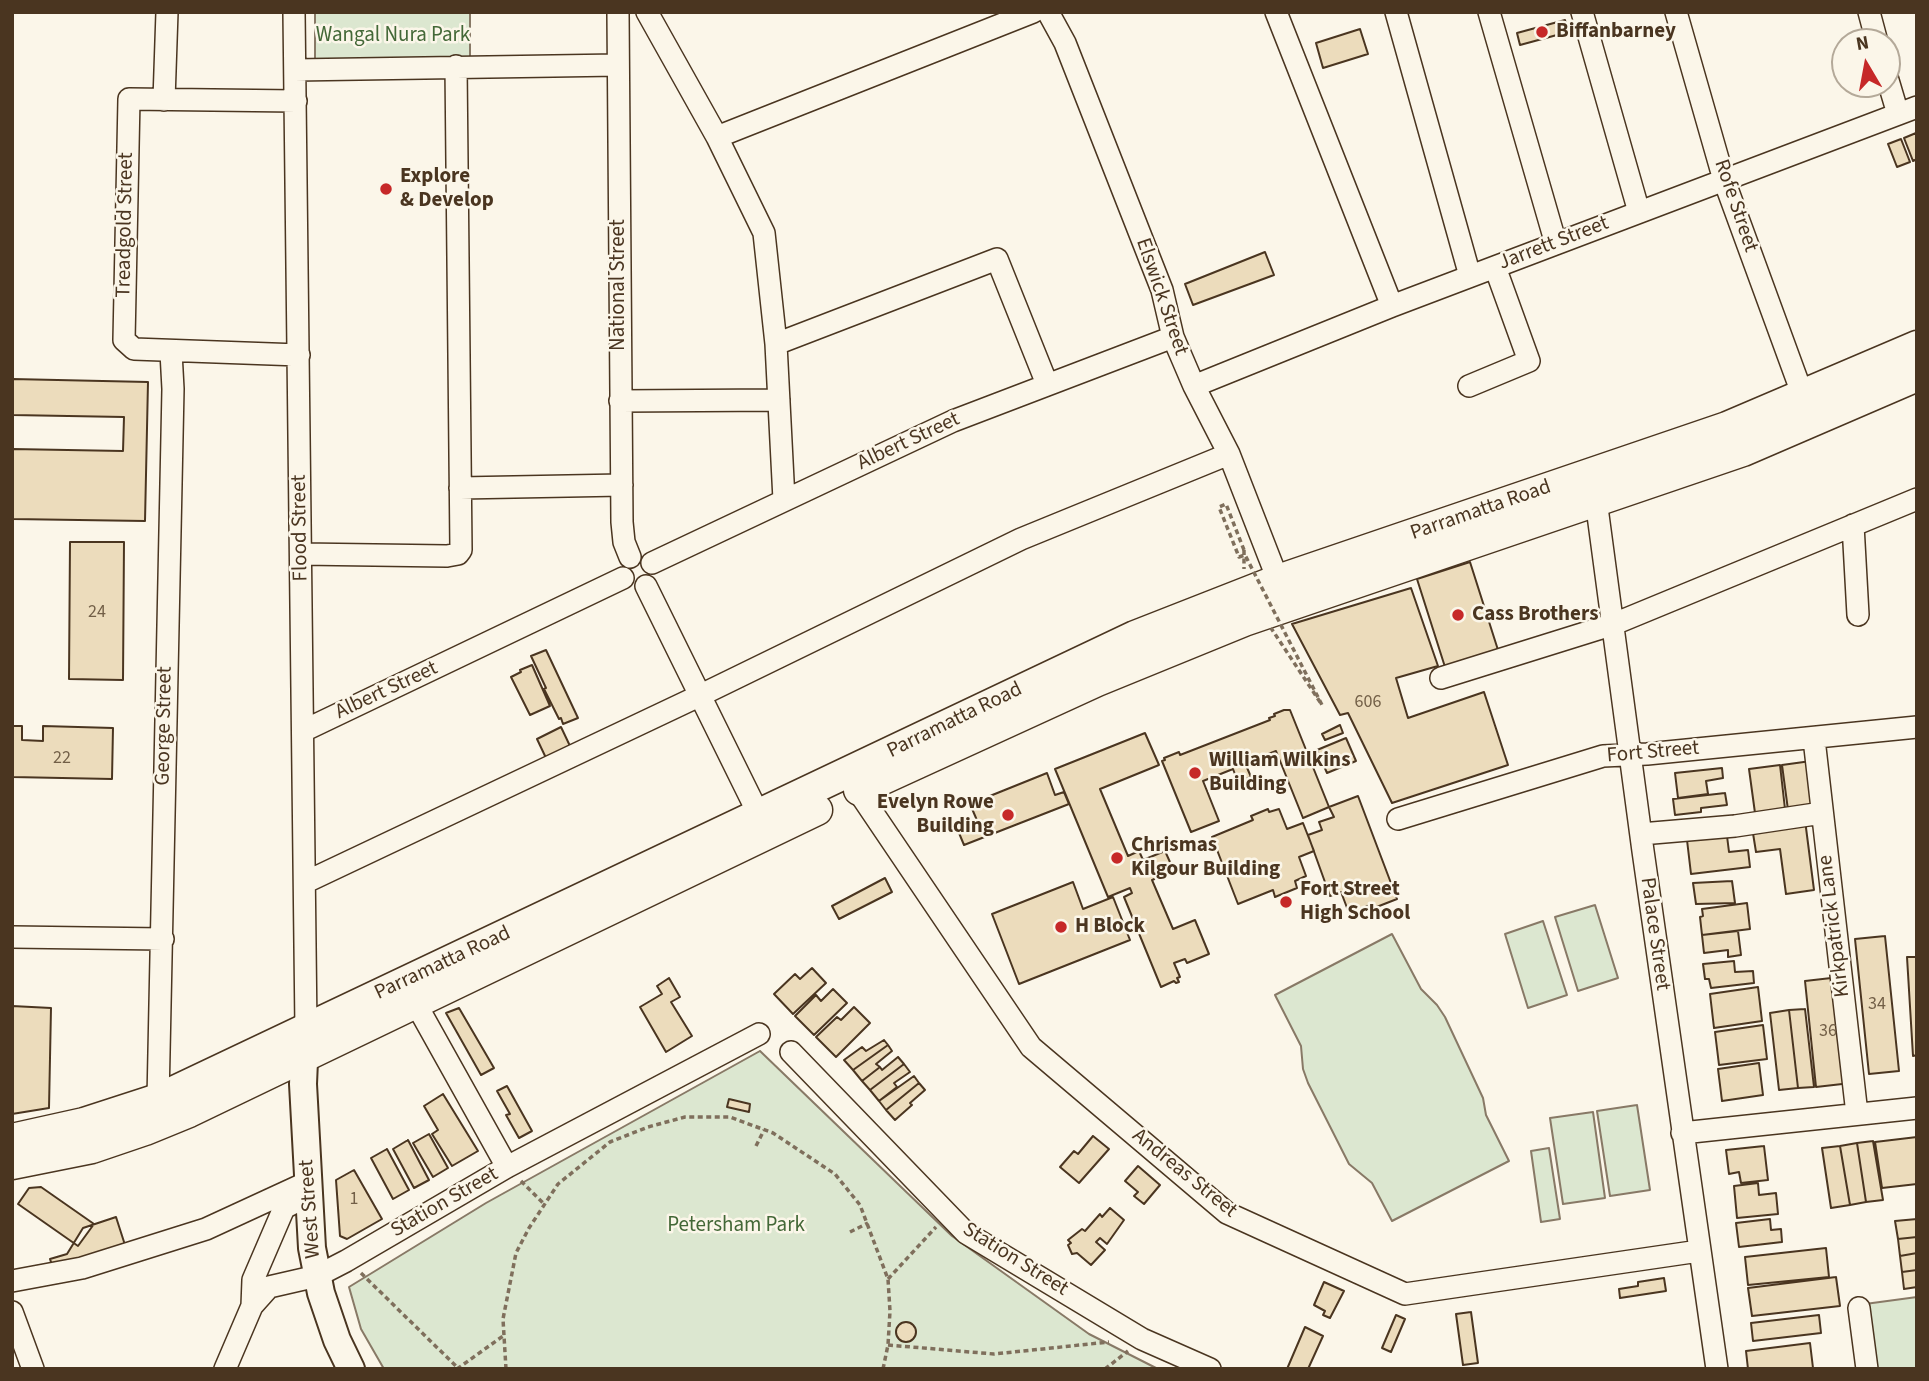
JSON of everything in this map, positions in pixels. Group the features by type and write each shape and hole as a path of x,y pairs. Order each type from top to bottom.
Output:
{"highway":[{"name":"Parramatta Road","path":"12,1164 92,1148 189,1112 305,1043 759,815 1135,636 1278,580 1727,427 1917,346"},
{"name":"Parramatta Road","path":"12,1139 84,1123 158,1099 416,1004 858,791 1097,681 1244,621 1743,451 1917,376"}],"main road":[{"name":"West Street","path":"305,1043 303,1084 308,1188 317,1276 337,1340 351,1369"}],"street":[{"path":"164,100 167,12"},
{"name":"Flood Street","path":"294,12 306,882 305,1043"},
{"name":"National Street","path":"618,12 621,485 624,542 630,557"},
{"path":"648,12 717,137 764,233 776,344 784,500"},
{"path":"717,137 1033,12"},
{"name":"Elswick Street","path":"1048,12 1065,43 1158,281 1173,337 1194,386 1229,454 1278,580"},
{"path":"1276,12 1392,306"},
{"path":"1396,12 1470,276"},
{"path":"1489,12 1556,244"},
{"path":"1582,12 1639,212"},
{"name":"Rofe Street","path":"1676,12 1724,180 1803,396"},
{"path":"295,70 618,65"},
{"path":"301,554 447,556 458,554 461,550 456,66"},
{"name":"Treadgold Street","path":"296,102 129,99 124,340 134,349 299,355"},
{"name":"Jarrett Street","path":"1194,386 1392,306 1907,110"},
{"path":"776,344 997,259 1047,384"},
{"path":"1469,386 1529,361 1495,267"},
{"name":"Albert Street","path":"652,563 953,421 1173,337"},
{"name":"George Street","path":"158,1099 173,389 171,352"},
{"path":"620,401 779,400"},
{"path":"306,882 701,695 1021,539 1229,454"},
{"path":"460,488 621,485"},
{"path":"1441,678 1614,624 1917,499"},
{"name":"Palace Street","path":"1596,500 1717,1369"},
{"path":"1853,525 1858,615"},
{"path":"642,555 652,563 654,573 646,586 631,586 623,578 622,566 630,557 642,555"},
{"name":"Albert Street","path":"303,731 623,578"},
{"path":"646,586 759,815"},
{"name":"Fort Street","path":"1398,819 1603,755 1630,755 1917,727"},
{"name":"Kirkpatrick Lane","path":"1814,738 1857,1114"},
{"name":"Andreas Street","path":"858,791 1031,1047 1227,1213 1405,1294 1699,1251"},
{"path":"1641,834 1735,826 1822,813"},
{"path":"12,937 163,939"},
{"path":"416,1004 507,1167"},
{"name":"Station Street","path":"252,1306 269,1287 317,1276 507,1167 759,1034"},
{"name":"Station Street","path":"791,1052 966,1233 1142,1339 1210,1369"},
{"path":"1682,1132 1917,1108"},
{"path":"12,1281 82,1268 206,1229 308,1188"},
{"path":"225,1369 252,1306 253,1280 284,1208 308,1188"},
{"path":"1858,1308 1867,1369"},
{"path":"12,1312 33,1369"}],"path":[{"path":"1244,570 1244,550 1226,504 1219,507 1239,557 1245,555 1322,705 1271,628"},
{"path":"506,1369 503,1319 516,1253 558,1184 610,1142 648,1127 685,1117 730,1117 773,1133 835,1174 860,1205 888,1279 890,1311 883,1369"},
{"path":"757,1146 764,1130"},
{"path":"507,1167 544,1204"},
{"path":"888,1279 947,1214"},
{"path":"850,1232 868,1223"},
{"path":"346,1261 372,1282 458,1368 503,1336"},
{"path":"888,1345 994,1354 1142,1339"},
{"path":"1105,1369 1142,1339"}],"green space":[{"name":"Wangal Nura Park","path":"315,12 470,12 470,58 315,60"},
{"path":"1595,905 1618,978 1578,991 1555,917"},
{"path":"1543,921 1567,995 1528,1008 1505,934"},
{"path":"1392,934 1421,989 1445,1017 1483,1098 1486,1115 1509,1161 1392,1221 1372,1183 1349,1164 1308,1083 1303,1069 1301,1046 1275,995"},
{"name":"Petersham Park","path":"760,1051 952,1236 1089,1334 1158,1369 384,1369 361,1329 349,1287 486,1203"},
{"path":"1637,1105 1650,1190 1610,1196 1597,1111"},
{"path":"1593,1112 1605,1198 1563,1204 1550,1118"},
{"path":"1549,1148 1560,1219 1541,1222 1531,1151"},
{"path":"1917,1297 1917,1369 1874,1369 1865,1304"}],"building":[{"name":"Biffanbarney","path":"1565,20 1568,32 1520,45 1517,33"},
{"path":"1360,29 1368,54 1323,68 1316,43"},
{"path":"1916,133 1917,159 1913,161 1904,138"},
{"path":"1901,139 1910,162 1897,167 1888,144"},
{"path":"1265,252 1274,275 1193,305 1185,284"},
{"path":"12,379 148,382 145,521 12,519 12,449 123,451 124,417 12,415"},
{"path":"70,542 124,542 123,680 69,679"},
{"name":"Cass Brothers","path":"1470,562 1498,650 1445,667 1417,579"},
{"path":"1411,588 1438,666 1396,678 1408,718 1484,692 1508,765 1392,803 1348,713 1340,715 1292,624"},
{"path":"546,650 578,718 563,724 544,689 546,688 531,656"},
{"path":"532,665 550,706 530,715 511,677"},
{"name":"William Wilkins Building","path":"1290,710 1329,807 1303,818 1276,751 1245,763 1251,777 1238,782 1233,769 1203,781 1219,821 1191,832 1162,761 1164,758 1179,752 1180,755 1270,720 1274,714"},
{"path":"1340,725 1343,733 1325,740 1322,734"},
{"path":"12,726 22,726 22,740 43,741 43,726 113,728 112,779 12,777"},
{"path":"561,727 570,746 546,758 537,739"},
{"name":"Chrismas Kilgour Building","path":"1145,733 1159,765 1100,789 1128,856 1139,851 1143,860 1165,851 1174,871 1152,880 1173,929 1195,920 1209,954 1187,963 1185,959 1174,963 1180,977 1177,978 1179,982 1174,981 1161,987 1124,897 1132,893 1130,888 1108,897 1055,769"},
{"path":"1346,738 1356,761 1327,773 1317,750"},
{"path":"1811,761 1817,806 1788,810 1782,765"},
{"path":"1780,765 1785,809 1755,813 1749,769"},
{"path":"1722,768 1723,778 1706,781 1708,794 1678,798 1675,773"},
{"name":"Evelyn Rowe Building","path":"1047,773 1055,795 1064,792 1069,804 964,845 959,833 979,825 970,804"},
{"path":"1725,793 1727,805 1675,815 1673,799"},
{"path":"1358,796 1397,899 1374,908 1373,904 1349,913 1341,892 1330,896 1308,835 1322,830 1319,822 1334,817 1329,807"},
{"path":"1268,809 1269,812 1279,809 1287,829 1303,823 1314,851 1299,857 1306,876 1295,881 1297,888 1275,897 1273,890 1238,904 1212,837 1253,820 1251,816"},
{"path":"1805,820 1814,890 1786,894 1780,849 1756,852 1752,827"},
{"path":"1727,836 1729,852 1748,850 1750,867 1691,874 1687,840"},
{"path":"885,878 892,892 839,919 832,906"},
{"path":"1732,881 1735,903 1696,904 1693,883"},
{"name":"H Block","path":"1073,882 1083,909 1113,897 1130,940 1019,984 992,914"},
{"path":"1747,903 1750,929 1702,935 1702,909"},
{"path":"1738,931 1741,955 1728,957 1728,950 1704,953 1702,935"},
{"path":"1885,936 1899,1071 1869,1074 1855,939"},
{"path":"1907,957 1917,957 1917,1055 1913,1056"},
{"path":"1734,961 1735,972 1753,971 1754,983 1711,988 1709,979 1705,979 1703,964"},
{"path":"812,968 826,983 793,1014 774,994 795,974 800,979"},
{"path":"1840,977 1851,1083 1816,1087 1805,981"},
{"path":"669,978 680,997 671,1002 692,1036 666,1052 640,1007 662,994 657,986"},
{"path":"1758,987 1762,1021 1714,1028 1710,994"},
{"path":"833,989 847,1003 814,1035 795,1016 816,995 821,1001"},
{"path":"12,1006 51,1008 49,1108 12,1114"},
{"path":"854,1007 870,1023 836,1057 816,1037 837,1017 841,1020"},
{"path":"459,1008 494,1068 481,1075 446,1013"},
{"path":"1805,1009 1814,1087 1798,1088 1789,1010"},
{"path":"1789,1010 1798,1088 1779,1090 1770,1013"},
{"path":"1763,1025 1767,1059 1719,1065 1715,1032"},
{"path":"884,1040 888,1045 853,1070 844,1060 862,1047 866,1051"},
{"path":"888,1045 892,1051 876,1064 880,1067 862,1081 853,1070"},
{"path":"898,1057 904,1064 870,1090 862,1081"},
{"path":"1759,1063 1763,1095 1722,1101 1718,1069"},
{"path":"904,1064 910,1072 894,1083 897,1087 879,1101 870,1090"},
{"path":"914,1076 919,1083 886,1110 879,1101"},
{"path":"919,1083 925,1090 895,1120 886,1110"},
{"path":"507,1086 532,1131 519,1138 497,1091"},
{"path":"443,1094 478,1151 452,1166 432,1134 438,1130 424,1106"},
{"path":"729,1099 750,1104 749,1112 727,1107"},
{"path":"429,1134 448,1168 433,1177 413,1143"},
{"path":"1093,1136 1109,1149 1079,1183 1060,1167 1074,1151 1078,1154"},
{"path":"1917,1137 1917,1184 1882,1188 1875,1142"},
{"path":"408,1140 429,1180 414,1188 393,1149"},
{"path":"1873,1141 1883,1200 1866,1202 1857,1143"},
{"path":"1857,1143 1866,1202 1850,1205 1840,1146"},
{"path":"1764,1146 1768,1180 1741,1183 1739,1172 1729,1174 1726,1150"},
{"path":"1840,1146 1850,1205 1831,1208 1822,1148"},
{"path":"387,1149 409,1190 393,1199 371,1158"},
{"path":"1138,1166 1160,1185 1144,1204 1134,1196 1138,1192 1125,1181"},
{"path":"354,1170 382,1219 347,1239 340,1236 336,1180"},
{"path":"1758,1183 1759,1195 1776,1193 1778,1214 1737,1218 1734,1186"},
{"path":"41,1187 94,1224 78,1246 18,1204 29,1188"},
{"path":"1110,1208 1124,1220 1107,1244 1100,1238 1096,1242 1105,1250 1091,1265 1077,1253 1072,1254 1068,1240 1082,1229 1085,1231 1100,1214 1102,1217"},
{"path":"116,1217 125,1245 61,1265 52,1265 50,1259 67,1254 83,1228"},
{"path":"1770,1219 1771,1230 1781,1229 1782,1242 1739,1247 1736,1223"},
{"path":"1917,1219 1917,1237 1898,1239 1895,1221"},
{"path":"1917,1237 1917,1253 1900,1256 1898,1239"},
{"path":"1826,1248 1829,1277 1748,1285 1745,1257"},
{"path":"1917,1253 1917,1270 1902,1272 1900,1256"},
{"path":"1917,1270 1917,1287 1904,1289 1902,1272"},
{"path":"1836,1277 1840,1306 1752,1316 1748,1288"},
{"path":"1664,1278 1666,1291 1620,1298 1619,1289 1638,1286 1638,1282"},
{"path":"1324,1282 1344,1291 1330,1318 1323,1315 1325,1311 1314,1305"},
{"path":"1471,1312 1478,1363 1463,1365 1456,1314"},
{"path":"1396,1315 1405,1319 1391,1352 1382,1348"},
{"path":"1819,1315 1821,1333 1753,1341 1751,1323"},
{"path":"906,1322 913,1325 916,1332 913,1339 906,1342 899,1339 896,1332 899,1325"},
{"path":"1305,1327 1323,1336 1308,1369 1287,1369"},
{"path":"1810,1343 1813,1368 1748,1369 1746,1351"}],"place":[{"name":"Biffanbarney","path":"1542,32"},
{"name":"Explore & Develop","path":"386,189"},
{"name":"Cass Brothers","path":"1458,615"},
{"name":"William Wilkins Building","path":"1195,773"},
{"name":"Evelyn Rowe Building","path":"1008,815"},
{"name":"Chrismas Kilgour Building","path":"1117,858"},
{"name":"Fort Street High School","path":"1286,902"},
{"name":"H Block","path":"1061,927"}]}
